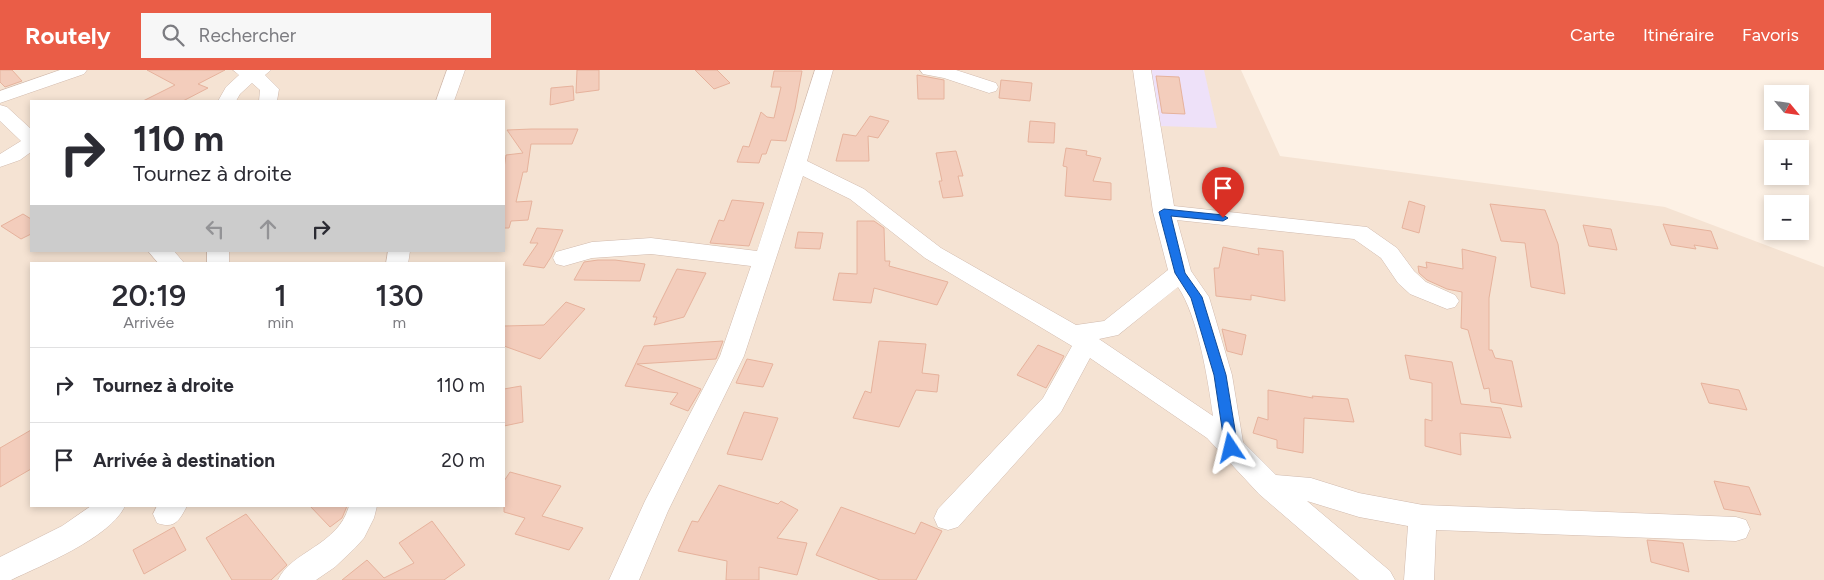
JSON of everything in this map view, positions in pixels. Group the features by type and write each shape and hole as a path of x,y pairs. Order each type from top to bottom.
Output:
{"street":[{"path":"0,98 78,70"},
{"path":"445,100 456,70"},
{"path":"624,580 654,509 732,356 796,164 824,70"},
{"path":"930,70 947,73 989,87"},
{"path":"1142,70 1164,212 1180,273 1197,297 1206,328 1225,398 1231,448"},
{"path":"227,100 252,71 270,89 268,100"},
{"path":"0,111 30,140"},
{"path":"0,161 13,156 30,142"},
{"path":"796,164 857,194 932,253 1080,338 1216,431 1269,486 1380,580"},
{"path":"1164,212 1359,232 1389,253 1406,278 1418,288 1447,301"},
{"path":"564,258 592,250 651,246 764,260"},
{"path":"160,252 172,262"},
{"path":"1080,338 1110,329 1180,273"},
{"path":"948,518 1052,406 1080,338"},
{"path":"1269,486 1311,490 1359,505 1423,517 1736,529"},
{"path":"0,571 58,544 103,514 110,507"},
{"path":"292,580 340,546 362,516 363,507"},
{"path":"1419,580 1423,517"}],"shaded area":[{"path":"0,70 1241,70 1280,156 1665,207 1824,267 1824,580 0,580"},
{"path":"1151,70 1204,70 1217,128 1160,126"}],"building":[{"path":"0,70 12,70 22,81 5,87 0,82"},
{"path":"147,70 225,70 198,84 208,88 185,100 145,100 175,85"},
{"path":"577,70 599,70 599,90 576,93"},
{"path":"695,70 717,70 730,83 714,89"},
{"path":"774,71 802,71 795,109 786,141 771,140 766,154 762,154 759,163 737,162 743,146 749,147 761,112 767,117 774,118 781,87 771,87"},
{"path":"917,75 944,80 944,99 918,99"},
{"path":"1156,76 1179,77 1185,114 1162,113"},
{"path":"1001,80 1032,83 1030,101 999,98"},
{"path":"573,86 574,100 550,105 551,88"},
{"path":"870,116 889,121 878,138 868,136 869,161 836,161 843,134 856,136"},
{"path":"1030,121 1055,123 1054,143 1028,142"},
{"path":"578,129 572,144 531,144 527,172 523,172 516,202 532,201 528,220 511,221 509,228 505,228 506,155 523,153 507,130"},
{"path":"1066,148 1087,151 1086,155 1101,158 1093,181 1111,183 1111,200 1065,196 1067,167 1063,166"},
{"path":"956,151 963,176 958,176 963,196 943,198 939,181 942,181 936,153"},
{"path":"732,200 764,203 749,246 710,243 719,220 724,221"},
{"path":"1409,201 1425,206 1419,233 1402,228"},
{"path":"1490,204 1545,210 1558,244 1565,294 1531,287 1525,243 1501,241"},
{"path":"23,214 30,218 30,234 21,239 1,226"},
{"path":"857,221 874,221 884,228 885,261 890,261 889,266 948,282 937,305 874,288 871,303 833,300 839,273 857,274"},
{"path":"1663,224 1711,231 1718,249 1694,245 1696,249 1671,245"},
{"path":"1583,225 1611,229 1617,250 1589,246"},
{"path":"537,228 563,230 544,268 523,265 538,243 530,243"},
{"path":"798,232 823,233 820,249 795,248"},
{"path":"1223,247 1259,255 1258,248 1283,251 1285,301 1251,295 1251,300 1216,296 1214,268 1219,268"},
{"path":"1462,249 1496,257 1489,298 1489,350 1492,350 1495,358 1512,361 1522,407 1491,402 1489,388 1484,389 1468,330 1461,328 1462,292 1447,289 1427,280 1419,273 1418,266 1427,268 1426,262 1463,269"},
{"path":"598,260 645,264 640,281 574,280 584,262"},
{"path":"677,269 706,273 684,317 654,325 657,317 653,317"},
{"path":"566,302 585,309 540,359 505,346 505,326 544,325"},
{"path":"1222,329 1246,335 1242,355 1227,351"},
{"path":"723,341 716,359 637,364 701,389 688,411 670,404 678,393 625,386 644,346"},
{"path":"879,341 926,344 922,373 939,375 937,392 916,390 899,427 853,418 865,391 871,393"},
{"path":"1038,345 1064,356 1046,388 1017,375"},
{"path":"1405,355 1452,362 1461,404 1501,408 1511,438 1460,433 1461,455 1425,446 1425,419 1432,421 1432,383 1410,379"},
{"path":"747,359 773,364 763,387 736,383"},
{"path":"1701,383 1739,390 1747,410 1709,403"},
{"path":"521,386 523,422 505,426 505,389"},
{"path":"1268,390 1313,398 1312,396 1348,399 1354,422 1304,418 1303,453 1277,448 1277,440 1253,433 1258,417 1268,420"},
{"path":"744,412 778,418 762,460 727,454"},
{"path":"30,431 30,470 0,487 0,448"},
{"path":"510,472 561,486 542,516 583,528 569,550 515,534 525,518 504,512 505,480"},
{"path":"1714,481 1749,487 1761,515 1724,509"},
{"path":"719,485 778,504 781,501 798,510 777,538 807,543 797,575 759,567 759,580 726,580 727,561 678,551 692,521 698,522"},
{"path":"311,507 347,507 342,518 330,527"},
{"path":"841,507 915,534 921,522 942,531 916,580 880,580 816,555"},
{"path":"246,514 287,565 271,580 232,580 206,538"},
{"path":"432,521 465,565 444,580 342,580 367,560 384,578 414,563 399,543"},
{"path":"174,527 186,550 144,574 133,550"},
{"path":"1647,540 1683,543 1689,572 1651,562"}],"route":[{"path":"1223,218 1164,212 1180,273 1197,297 1220,375 1225,398 1231,448"}]}
